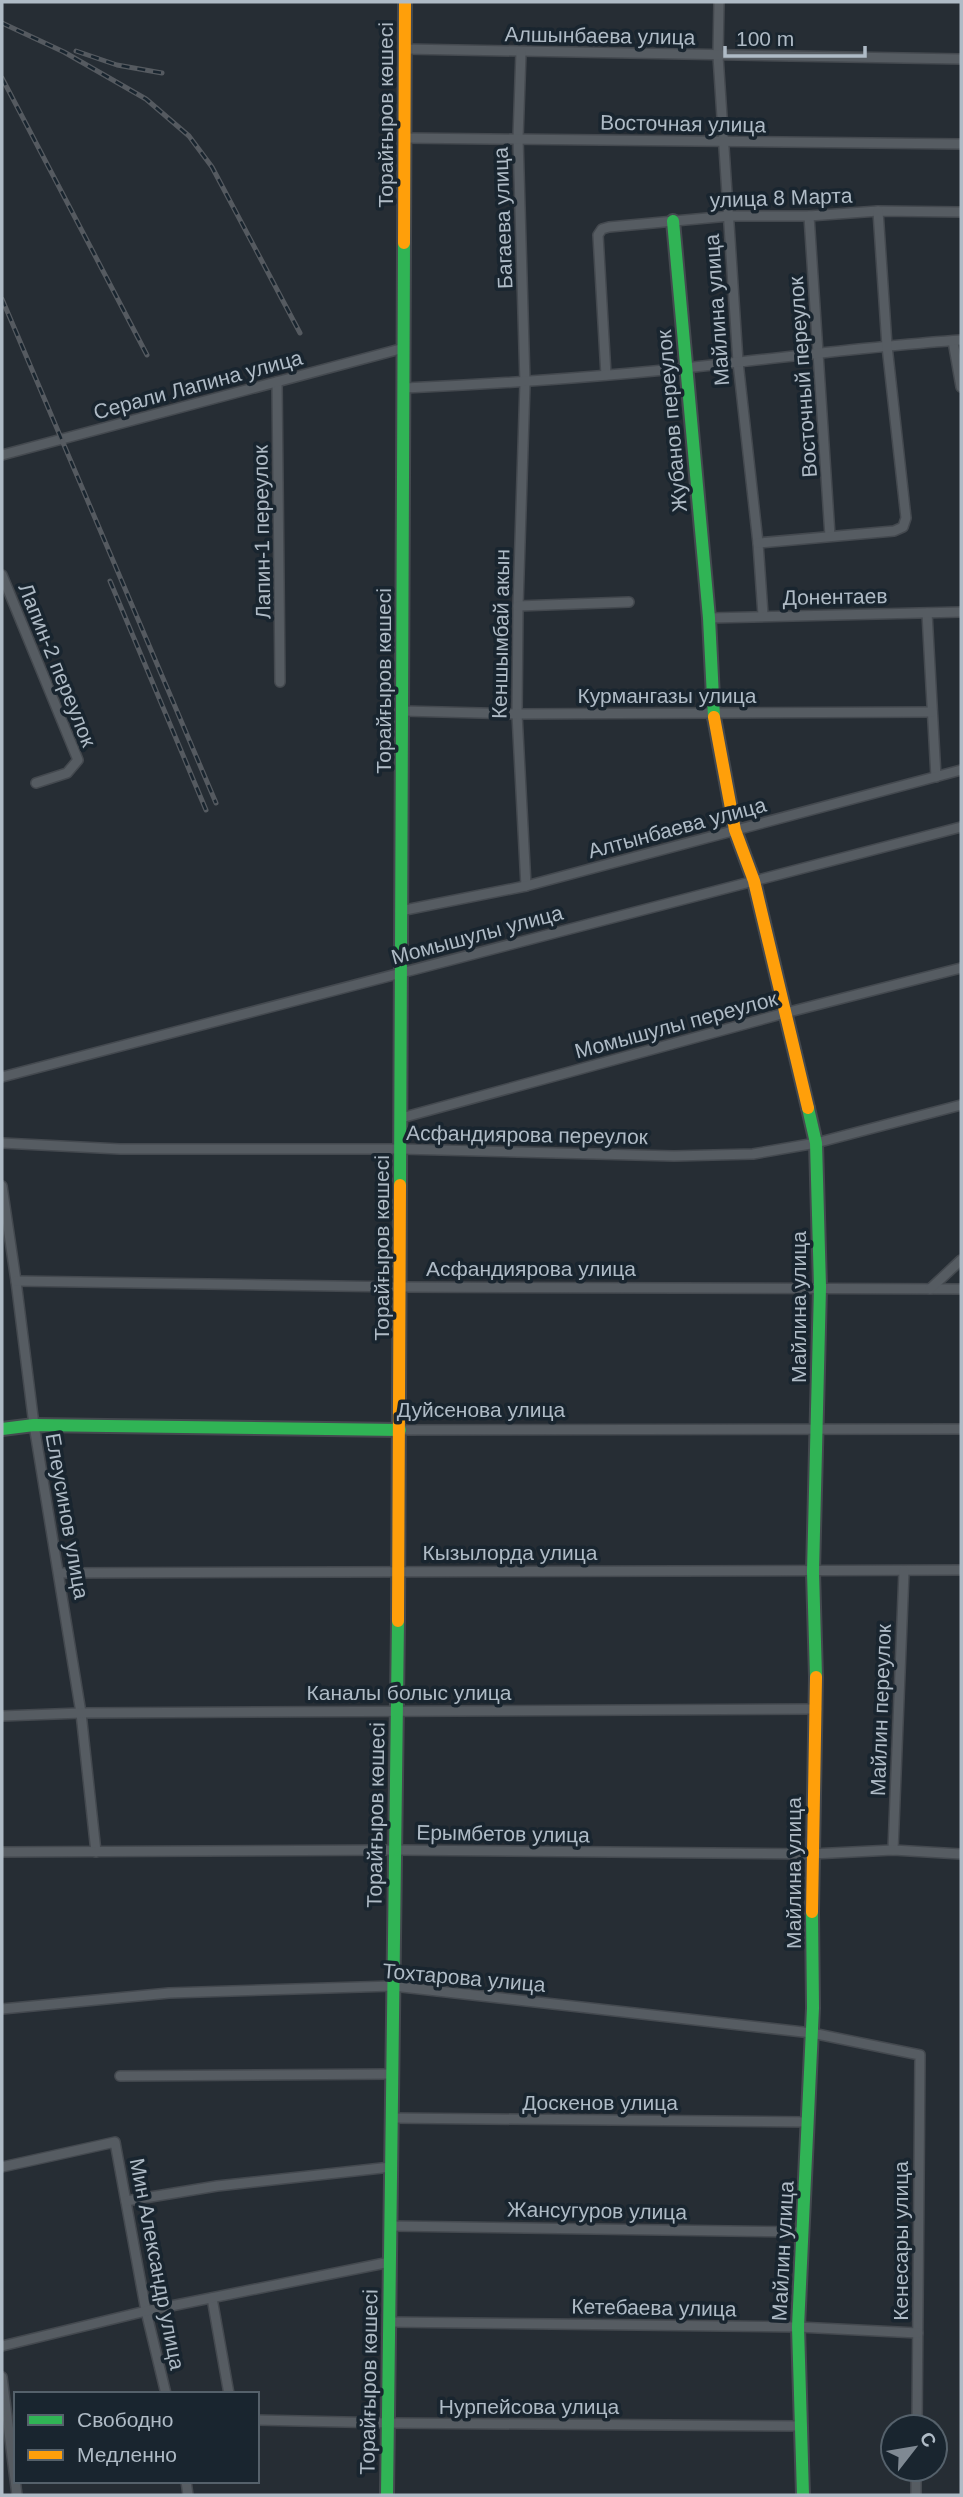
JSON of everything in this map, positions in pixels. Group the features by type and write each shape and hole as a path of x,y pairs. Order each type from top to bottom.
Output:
{"street":[{"name":"Торайғыров көшесі","path":"387,2495 400,1430 405,2"},
{"name":"Майлина улица","path":"719,2 718,56 738,362 758,543 763,615"},
{"name":"Алшынбаева улица","path":"405,48 961,59"},
{"name":"Багаева улица","path":"521,52 518,138 525,383"},
{"name":"Восточная улица","path":"405,138 961,144"},
{"path":"758,543 894,531 903,527 906,518 887,346 878,211"},
{"name":"улица 8 Марта","path":"606,375 598,235 603,229 729,216 809,216 878,211 961,212"},
{"name":"Восточный переулок","path":"809,216 830,536"},
{"name":"Жубанов переулок","path":"673,221 709,618"},
{"path":"405,388 525,383 819,352 957,341 961,387"},
{"name":"Серали Лапина улица","path":"2,455 404,348"},
{"name":"Лапин-1 переулок","path":"277,382 281,682"},
{"name":"Кеншымбай акын","path":"525,383 517,714 526,886"},
{"name":"Лапин-2 переулок","path":"2,575 5,595 78,760 67,773 36,783"},
{"path":"518,606 629,602"},
{"name":"Донентаев","path":"709,618 961,612"},
{"path":"927,613 936,777"},
{"name":"Майлина улица","path":"709,618 713,713 735,830 754,881 816,1143 820,1287 813,1572 817,1709 812,1854 813,2008"},
{"name":"Курмангазы улица","path":"403,712 932,712"},
{"name":"Алтынбаева улица","path":"400,911 526,886 961,770"},
{"name":"Момышулы улица","path":"2,1077 961,827"},
{"name":"Момышулы переулок","path":"401,1118 961,968"},
{"name":"Асфандиярова переулок","path":"2,1143 120,1149 401,1149 674,1156 753,1154 816,1143 961,1105"},
{"name":"Елеусинов улица","path":"2,1186 34,1425 81,1713 96,1852"},
{"path":"930,1289 961,1260"},
{"name":"Асфандиярова улица","path":"16,1281 401,1287 820,1287 961,1290"},
{"name":"Дуйсенова улица","path":"2,1429 34,1425 400,1430 961,1429"},
{"name":"Кызылорда улица","path":"59,1573 961,1570"},
{"name":"Майлин переулок","path":"892,1850 904,1571"},
{"name":"Каналы болыс улица","path":"2,1716 81,1713 817,1709"},
{"name":"Ерымбетов улица","path":"2,1852 395,1850 812,1854 892,1850 961,1854"},
{"name":"Тохтарова улица","path":"2,2009 169,1993 393,1986 812,2034 920,2055"},
{"name":"Майлин улица","path":"803,2495 798,2327 813,2008"},
{"name":"Кенесары улица","path":"917,2413 920,2055"},
{"path":"120,2076 392,2074"},
{"name":"Доскенов улица","path":"392,2119 808,2122"},
{"name":"Мин Александр улица","path":"2,2167 115,2142 146,2311 166,2392"},
{"path":"126,2201 218,2186 391,2167"},
{"name":"Жансугуров улица","path":"391,2226 803,2232"},
{"path":"2,2346 146,2311 390,2262"},
{"path":"212,2298 229,2392"},
{"name":"Кетебаева улица","path":"390,2322 798,2327 918,2333"},
{"path":"2,2377 14,2471"},
{"name":"Нурпейсова улица","path":"259,2420 801,2426"}],"railway":[{"path":"2,23 64,52 146,99 189,136 212,167 300,333"},
{"path":"76,51 117,65 162,73"},
{"path":"2,78 147,355"},
{"path":"2,299 216,803"},
{"path":"110,581 206,810"}],"traffic: fast":[{"path":"673,221 709,618 714,717"},
{"path":"400,1185 404,243"},
{"path":"808,1108 816,1143 820,1287 813,1572 816,1677"},
{"path":"2,1429 34,1425 400,1430"},
{"path":"387,2495 398,1621"},
{"path":"803,2495 798,2327 813,2008 812,1912"}],"traffic: slow":[{"path":"404,243 405,2"},
{"path":"714,717 735,830 754,881 808,1108"},
{"path":"398,1621 400,1185"},
{"path":"812,1912 816,1677"}]}
